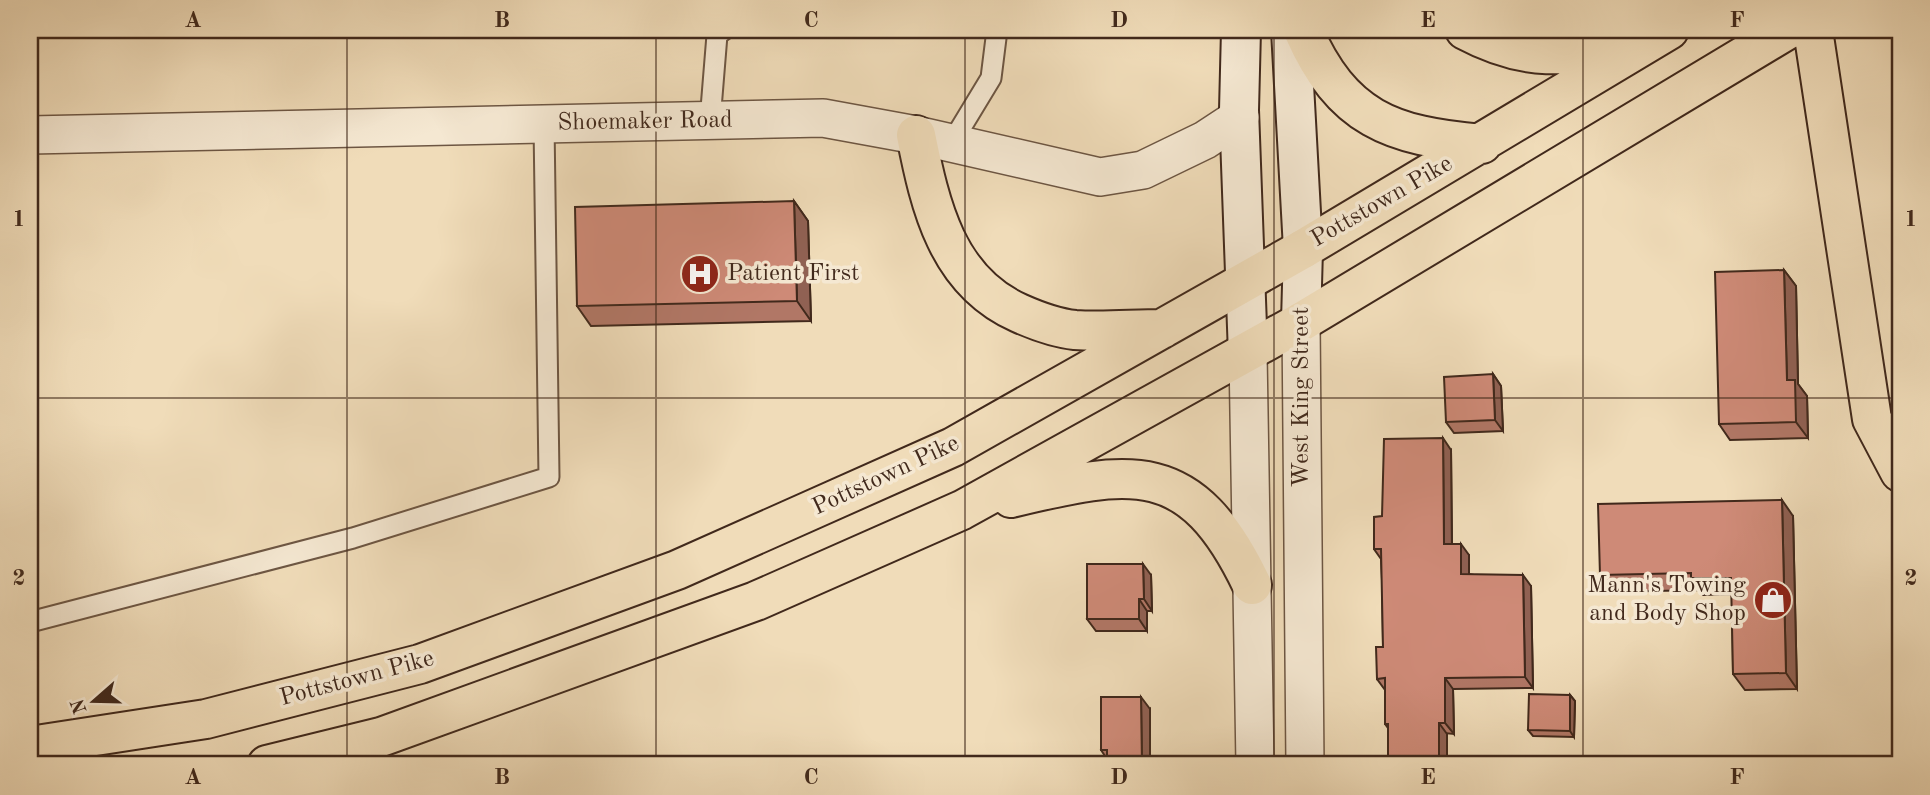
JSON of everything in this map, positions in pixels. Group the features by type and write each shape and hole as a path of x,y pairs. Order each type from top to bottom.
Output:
{"highway":[{"path":"1303,30 1326,74 1346,97 1370,117 1411,135 1482,144"},
{"path":"1465,30 1506,49 1526,54 1565,56 1602,50 1668,30"},
{"name":"Pottstown Pike","path":"30,746 206,719 420,664 664,575 953,447 1247,282 1482,144 1668,30"},
{"path":"267,765 382,737 542,681 756,601 962,510 1248,354 1787,30"},
{"path":"1813,30 1872,419 1900,472"},
{"path":"934,139 943,238 967,275 994,301 1052,326 1076,330 1164,329"},
{"path":"962,510 1085,480 1129,477 1149,479 1204,511 1231,545 1252,585"}],"main road":[{"path":"1241,30 1240,117 1248,354"},
{"name":"West King Street","path":"1290,30 1303,249 1301,322"}],"street":[{"name":"Shoemaker Road","path":"30,135 823,118 934,139 1100,177 1143,170 1205,140 1240,117"},
{"name":"West King Street","path":"1301,322 1306,765"},
{"path":"1248,354 1255,765"}],"lane":[{"path":"934,139 991,78 997,30"},
{"path":"710,121 719,32"},
{"path":"30,622 354,538 549,477 544,124"}],"building":[{"name":"Patient First","path":"794,201 797,301 577,306 575,207"},
{"path":"1784,270 1787,380 1795,380 1796,422 1719,424 1715,272"},
{"path":"1493,374 1495,420 1446,422 1444,377"},
{"path":"1443,438 1444,544 1461,544 1461,574 1523,575 1525,677 1445,678 1445,723 1439,723 1439,765 1388,765 1385,678 1377,679 1376,647 1383,647 1381,549 1374,549 1374,517 1382,516 1384,439"},
{"path":"1782,500 1786,673 1733,674 1731,578 1691,578 1691,573 1600,575 1598,504"},
{"path":"1087,564 1143,564 1144,599 1139,599 1139,619 1087,619"},
{"path":"1529,694 1570,695 1570,731 1528,730"},
{"path":"1101,697 1141,697 1142,765 1107,765 1107,750 1101,750"}],"place":[{"name":"Patient First","path":"700,274"},
{"name":"Mann's Towing and Body Shop","path":"1773,600"}]}
